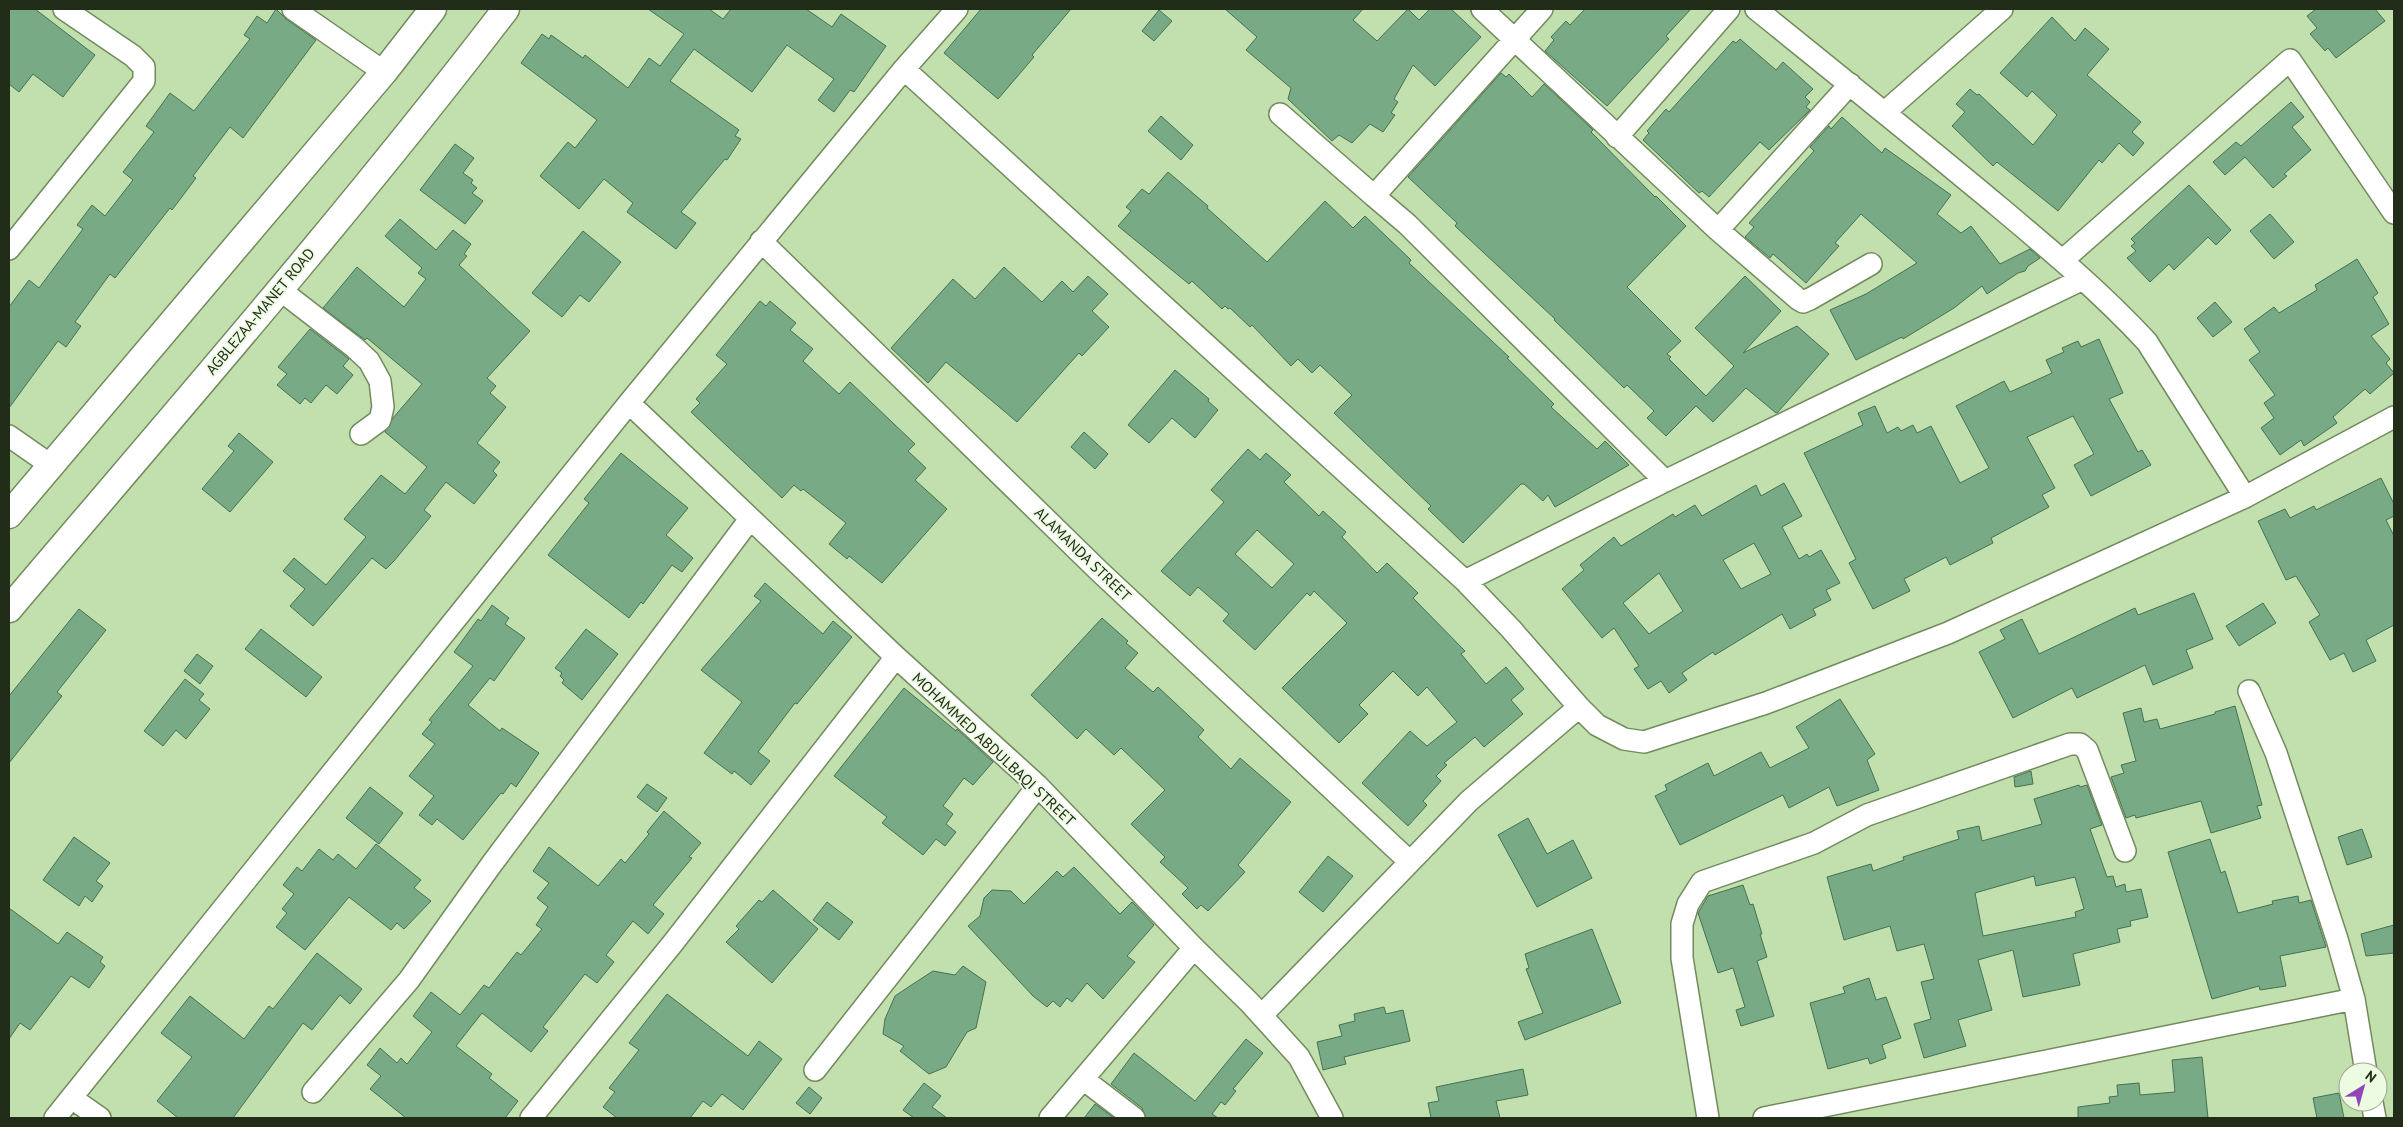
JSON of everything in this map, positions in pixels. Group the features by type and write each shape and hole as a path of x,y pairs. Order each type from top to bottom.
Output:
{"main road":[{"path":"9,515 384,72 433,9"},
{"name":"AGBLEZAA-MANET ROAD","path":"9,609 279,290 452,79 506,9"}],"street":[{"path":"9,249 144,81 144,67 133,56 64,9"},
{"path":"293,9 384,72"},
{"path":"55,1118 73,1099 629,403 904,69 957,9"},
{"path":"1482,9 1718,230 1803,302 1871,264"},
{"path":"1374,196 1542,9"},
{"path":"1617,137 1729,9"},
{"path":"1756,9 1885,112 2063,260 2147,342 2245,497"},
{"path":"1885,112 2002,9"},
{"path":"2063,260 2290,60 2394,213"},
{"path":"904,69 1465,581 1511,629 1579,707 1609,733 1644,742 1766,703 1948,633 2245,497 2394,417"},
{"path":"1718,230 1850,84"},
{"path":"1280,114 1407,224 1665,481"},
{"name":"ALAMANDA STREET","path":"762,242 1099,571 1409,862"},
{"path":"1465,581 1665,481 2083,279"},
{"path":"279,290 354,347 369,362 380,381 383,407 380,420 361,434"},
{"name":"MOHAMMED ABDULBAQI STREET","path":"629,403 896,657 1038,786 1194,948 1262,1015 1299,1057 1332,1118"},
{"path":"9,436 52,466"},
{"path":"313,1092 409,980 491,865 750,519"},
{"path":"531,1118 673,943 896,657"},
{"path":"2249,691 2276,753 2338,938 2354,999 2364,1062"},
{"path":"1262,1015 1469,801 1579,707"},
{"path":"1708,1118 1682,958 1682,924 1688,904 1702,882 1814,843 1867,815 2070,744 2080,744 2087,750 2125,851"},
{"path":"815,1070 1038,786"},
{"path":"1050,1118 1194,948"},
{"path":"1764,1118 2354,999"},
{"path":"1083,1079 1134,1118"},
{"path":"73,1099 100,1118"}],"building":[{"path":"9,9 35,9 95,55 63,97 33,74 19,92 9,84"},
{"path":"276,9 286,19 316,40 243,138 230,127 193,176 196,178 172,210 170,208 115,278 110,274 75,322 81,326 66,347 58,341 9,408 9,307 29,280 39,288 83,229 77,225 92,205 105,216 133,180 123,172 154,132 146,126 170,93 194,111 250,39 244,35 257,16 267,23"},
{"path":"648,9 709,9 723,19 731,9 806,9 832,27 841,14 886,46 854,92 850,90 834,112 818,100 834,79 787,45 752,92 694,49 670,81 739,130 735,136 741,139 727,160 725,159 681,212 696,223 676,249 627,212 633,203 604,179 579,209 540,176 568,142 575,148 597,120 521,63 542,34 549,39 551,35 583,58 585,55 628,88 649,58 660,66 684,34"},
{"path":"981,9 1071,9 1032,55 1034,57 998,99 944,53"},
{"path":"1225,9 1363,9 1353,20 1377,41 1408,9 1419,20 1430,9 1451,9 1481,37 1435,86 1413,65 1394,99 1398,102 1391,113 1395,115 1383,132 1370,124 1352,143 1339,135 1332,141 1288,99 1291,88 1246,50 1257,37"},
{"path":"1585,9 1691,9 1666,36 1669,39 1607,106 1545,51 1554,40 1551,37 1566,21 1570,25"},
{"path":"2316,9 2375,9 2385,21 2336,58 2328,48 2325,51 2310,34 2317,28 2307,16"},
{"path":"1159,10 1172,21 1154,41 1142,31"},
{"path":"2052,17 2075,41 2085,28 2109,49 2087,75 2141,122 2132,132 2144,143 2133,156 2119,143 2102,163 2099,160 2058,211 1997,162 1993,166 1952,126 1965,112 1956,104 1970,89 1977,95 1979,94 2033,145 2057,115 2032,91 2027,97 2000,73"},
{"path":"1740,39 1776,70 1783,62 1813,89 1805,97 1810,102 1806,107 1810,110 1769,150 1760,142 1709,197 1702,191 1699,193 1643,140 1649,133 1647,131 1666,109 1669,112 1733,41 1736,43"},
{"path":"1501,73 1506,77 1509,74 1532,97 1544,84 1593,130 1591,132 1686,226 1627,287 1681,341 1667,354 1671,357 1669,359 1706,396 1734,366 1695,328 1745,276 1781,311 1743,353 1797,326 1829,354 1778,412 1776,413 1746,388 1713,422 1696,406 1666,436 1647,418 1654,411 1627,385 1624,388 1555,319 1455,226 1457,223 1408,177"},
{"path":"2291,102 2304,117 2292,127 2311,150 2284,174 2287,176 2273,188 2245,157 2225,175 2213,162 2236,142 2241,146"},
{"path":"1161,116 1193,145 1181,160 1148,131"},
{"path":"1842,117 1882,153 1885,148 1951,195 1937,214 1961,233 1971,226 2000,264 2030,249 2040,258 2028,266 2025,271 2018,273 1987,294 1982,286 1954,308 1903,339 1902,337 1856,360 1830,310 1866,294 1917,263 1861,214 1835,243 1839,246 1806,283 1773,254 1770,258 1745,237 1754,227 1749,223 1814,151 1810,147 1829,126 1831,129"},
{"path":"455,144 474,158 463,173 473,180 471,183 477,188 472,193 483,201 465,224 420,190"},
{"path":"1168,172 1208,206 1207,208 1267,262 1325,201 1353,228 1365,216 1411,260 1409,263 1509,357 1507,358 1554,404 1551,407 1597,449 1605,441 1629,465 1555,507 1548,495 1543,501 1524,484 1521,484 1463,543 1428,509 1431,506 1334,413 1352,395 1320,365 1312,373 1298,359 1291,366 1252,325 1250,327 1230,308 1228,309 1225,306 1222,309 1192,281 1189,284 1118,226 1131,211 1126,207 1142,189 1149,194"},
{"path":"2189,185 2231,230 2216,245 2208,237 2174,270 2169,264 2150,282 2127,258 2136,251 2131,246 2135,243 2131,239"},
{"path":"2270,214 2294,242 2274,259 2250,231"},
{"path":"400,219 436,250 453,230 471,244 464,254 467,256 459,265 530,331 487,378 496,386 490,393 506,407 477,443 500,462 493,471 497,475 474,504 446,482 424,510 431,516 394,561 386,569 372,558 313,626 290,606 305,589 283,571 294,558 326,585 366,537 344,519 381,475 405,494 427,467 385,432 393,418 422,384 367,338 365,340 323,308 357,267 404,307 426,279 418,273 422,268 385,236"},
{"path":"583,231 621,262 589,302 580,295 562,317 532,293"},
{"path":"2357,259 2378,293 2373,297 2389,324 2371,336 2390,359 2386,363 2394,373 2370,394 2365,389 2333,417 2337,423 2304,446 2301,440 2280,455 2261,428 2274,418 2264,403 2275,395 2249,360 2260,352 2244,329 2274,307 2279,313 2317,290 2315,285"},
{"path":"1004,267 1042,302 1062,281 1073,292 1088,276 1108,294 1092,311 1109,327 1082,356 1079,353 1017,422 946,362 928,383 891,348 953,279 975,299"},
{"path":"760,301 766,306 770,301 796,323 790,330 813,349 803,361 839,394 850,382 915,444 908,451 926,468 915,480 947,509 882,583 849,556 847,559 829,544 846,523 803,489 801,491 794,485 782,498 691,412 700,403 696,399 727,364 716,355"},
{"path":"2215,302 2232,322 2213,337 2197,318"},
{"path":"310,329 349,359 343,366 353,375 337,394 326,385 311,403 305,398 300,404 277,385 287,374 278,367"},
{"path":"2099,339 2123,393 2109,399 2138,452 2142,450 2151,465 2091,496 2074,465 2094,454 2073,416 2027,437 2055,488 2042,495 2049,507 1991,538 1993,543 1950,565 1946,557 1904,579 1910,591 1873,609 1849,563 1856,559 1804,453 1863,425 1858,413 1875,406 1887,433 1898,427 1901,431 1913,425 1917,433 1931,426 1960,483 1989,468 1956,406 2004,381 2010,392 2052,373 2046,360 2064,352 2062,348 2078,341 2081,347"},
{"path":"1175,370 1209,399 1208,401 1218,410 1195,438 1172,418 1149,443 1128,425"},
{"path":"1084,432 1108,454 1095,469 1071,447"},
{"path":"239,433 273,462 230,512 202,489 234,451 228,446"},
{"path":"1248,449 1260,460 1266,453 1291,475 1284,482 1319,516 1323,511 1346,532 1342,537 1377,573 1387,563 1418,593 1413,598 1465,651 1461,654 1486,684 1506,667 1524,689 1511,700 1523,714 1484,747 1475,737 1444,763 1447,765 1436,776 1441,781 1423,801 1427,805 1408,826 1362,783 1410,731 1427,746 1457,722 1427,687 1418,696 1393,671 1359,705 1368,714 1339,743 1282,688 1347,623 1314,591 1310,596 1307,593 1255,650 1223,621 1229,614 1198,587 1190,596 1161,571 1224,502 1211,490","holes":["1257,530 1294,564 1272,588 1235,554"]},
{"path":"621,453 688,508 666,535 693,558 682,572 672,565 643,604 641,602 629,618 548,555 589,503 584,499"},
{"path":"2381,478 2394,504 2394,516 2386,520 2394,536 2394,625 2366,640 2376,661 2353,672 2344,653 2330,660 2309,622 2320,615 2296,576 2286,580 2258,521 2285,509 2290,518 2314,506 2316,510"},
{"path":"1784,483 1802,516 1782,527 1799,559 1807,554 1809,557 1821,550 1840,583 1826,590 1831,600 1813,609 1816,615 1790,629 1782,614 1715,655 1713,652 1682,673 1687,680 1669,693 1661,681 1648,689 1634,669 1639,666 1614,628 1602,638 1562,589 1584,570 1580,565 1614,537 1621,546 1673,514 1675,517 1695,505 1702,516 1756,485 1761,496","holes":["1754,543 1771,574 1741,589 1723,560","1659,573 1683,611 1649,634 1623,603"]},
{"path":"765,583 823,634 833,621 852,637 797,704 795,703 758,752 770,761 751,785 734,771 732,774 704,753 742,702 701,670 761,601 754,596"},
{"path":"2194,593 2213,639 2186,650 2193,668 2153,685 2145,665 2077,698 2072,688 2013,718 1979,652 2005,639 2000,630 2022,619 2039,654 2135,608 2138,615"},
{"path":"2263,603 2276,623 2239,646 2226,626"},
{"path":"492,605 509,618 505,624 525,638 494,681 490,678 468,705 500,731 502,728 539,753 516,787 511,783 503,794 501,793 463,840 437,819 432,825 419,815 434,796 409,776 435,744 422,734 432,722 429,720 473,666 454,652 478,619 481,621"},
{"path":"79,609 106,630 57,692 62,696 9,763 9,696"},
{"path":"1102,618 1128,641 1126,643 1138,653 1125,668 1153,692 1158,687 1204,730 1198,737 1231,769 1240,758 1291,802 1238,865 1245,872 1208,911 1201,905 1197,909 1182,894 1188,888 1160,862 1165,857 1131,824 1165,790 1121,748 1114,755 1086,729 1077,739 1031,695"},
{"path":"261,629 322,677 306,697 245,649"},
{"path":"586,629 618,654 582,700 562,683 564,680 560,676 562,673 555,668"},
{"path":"197,654 213,666 200,684 184,671"},
{"path":"185,679 204,694 199,700 210,709 186,739 176,730 163,746 144,731"},
{"path":"904,688 956,731 957,729 993,762 973,785 964,778 943,806 953,814 946,824 956,832 945,846 936,839 923,855 882,823 887,817 834,776"},
{"path":"1840,699 1875,754 1867,760 1879,790 1837,806 1829,787 1789,808 1783,795 1680,845 1655,796 1667,790 1665,785 1708,763 1714,776 1761,752 1770,768 1809,748 1796,727"},
{"path":"2235,706 2262,805 2257,806 2261,818 2211,833 2201,801 2136,818 2135,815 2126,818 2111,777 2124,773 2121,765 2136,761 2123,713 2141,708 2144,722 2157,719 2160,729 2215,714 2215,712"},
{"path":"2031,771 2033,784 2015,787 2014,777"},
{"path":"647,784 667,798 657,812 637,797"},
{"path":"2079,785 2080,787 2087,785 2102,825 2090,829 2107,877 2113,876 2116,887 2125,884 2126,892 2141,889 2148,917 2130,921 2131,926 2117,929 2120,942 2073,954 2080,985 2023,997 2013,950 1978,960 1992,1010 1958,1020 1966,1046 1924,1058 1914,1024 1931,1019 1921,982 1934,979 1924,944 1897,951 1890,926 1844,940 1827,877 1871,864 1873,871 1904,860 1903,857 1959,839 1957,831 1979,826 1982,841 2042,824 2034,799","holes":["2034,876 2036,886 2075,877 2084,909 2075,912 2076,917 1983,936 1975,893"]},
{"path":"370,787 403,813 379,844 346,818"},
{"path":"664,811 701,843 689,857 692,858 653,905 664,914 648,934 633,921 606,955 614,962 597,983 585,974 543,1027 548,1031 531,1052 482,1013 456,1046 492,1074 489,1078 518,1101 505,1118 406,1118 370,1089 381,1076 367,1065 380,1048 397,1063 401,1058 407,1064 432,1032 413,1016 431,992 460,1015 484,985 489,988 517,952 521,955 542,929 536,925 548,907 537,898 549,883 533,871 549,847 598,886 621,859 625,863 649,834 647,832"},
{"path":"1528,818 1547,854 1573,840 1592,878 1537,907 1498,835"},
{"path":"2362,829 2372,857 2347,865 2338,837"},
{"path":"74,837 110,863 96,881 103,886 92,902 85,896 79,906 43,880"},
{"path":"2210,839 2221,873 2225,871 2238,913 2273,904 2272,901 2298,896 2299,903 2311,900 2326,947 2280,956 2286,986 2260,990 2259,986 2212,999 2168,852"},
{"path":"376,844 421,880 414,888 431,901 404,929 397,923 391,930 349,897 305,950 276,927 287,913 282,909 294,894 283,885 297,867 302,871 319,849 333,860 338,854 356,869"},
{"path":"1328,856 1353,876 1323,912 1299,892"},
{"path":"1074,867 1120,914 1132,902 1154,925 1127,956 1135,962 1103,999 1087,983 1072,1002 1067,998 1060,1007 1053,1001 1047,1007 1033,996 968,926 980,916 984,898 992,890 1011,891 1024,904 1057,871 1063,877"},
{"path":"1743,885 1750,905 1753,904 1762,934 1760,934 1767,957 1757,961 1774,1016 1741,1026 1736,1010 1745,1007 1733,968 1718,973 1698,913 1708,896"},
{"path":"773,890 818,929 772,983 726,942 739,929 736,926 759,900 762,902"},
{"path":"827,902 853,922 839,940 813,920"},
{"path":"9,908 58,944 67,932 103,957 100,962 105,966 89,988 71,976 30,1030 20,1023 9,1039"},
{"path":"2394,925 2394,953 2366,956 2361,934"},
{"path":"1592,929 1621,1003 1525,1040 1518,1022 1543,1013 1526,969 1529,968 1525,954"},
{"path":"317,953 362,989 350,1004 340,995 312,1030 303,1023 233,1118 178,1118 157,1101 192,1057 161,1033 190,996 244,1039 269,1006 273,1009"},
{"path":"963,966 986,982 976,1028 967,1032 946,1067 929,1074 900,1051 904,1046 883,1034 885,1019 895,996 933,971 955,975"},
{"path":"1869,978 1876,1000 1886,997 1901,1038 1882,1045 1886,1058 1870,1064 1868,1058 1828,1069 1810,1003 1845,993 1843,987"},
{"path":"667,994 748,1056 759,1041 782,1059 743,1110 722,1094 711,1107 703,1101 690,1118 617,1118 603,1107 615,1092 609,1088 639,1050 629,1043"},
{"path":"1384,1007 1386,1014 1403,1010 1410,1041 1344,1057 1346,1064 1323,1070 1317,1042 1342,1036 1339,1025 1355,1021 1354,1014"},
{"path":"1246,1039 1263,1053 1233,1089 1236,1091 1225,1105 1221,1102 1212,1114 1218,1118 1146,1118 1142,1108 1111,1084 1134,1053 1195,1101"},
{"path":"2202,1057 2208,1118 2078,1118 2078,1107 2110,1103 2109,1097 2118,1096 2117,1085 2139,1083 2140,1095 2175,1092 2172,1060"},
{"path":"1523,1069 1528,1095 1496,1101 1500,1118 1431,1118 1428,1103 1439,1101 1436,1087"},
{"path":"924,1083 941,1096 932,1107 947,1118 914,1118 903,1110"},
{"path":"809,1087 822,1098 810,1114 796,1103"},
{"path":"2338,1093 2338,1112 2343,1112 2344,1118 2317,1118 2313,1098"},
{"path":"1095,1104 1114,1118 1084,1118"}]}
